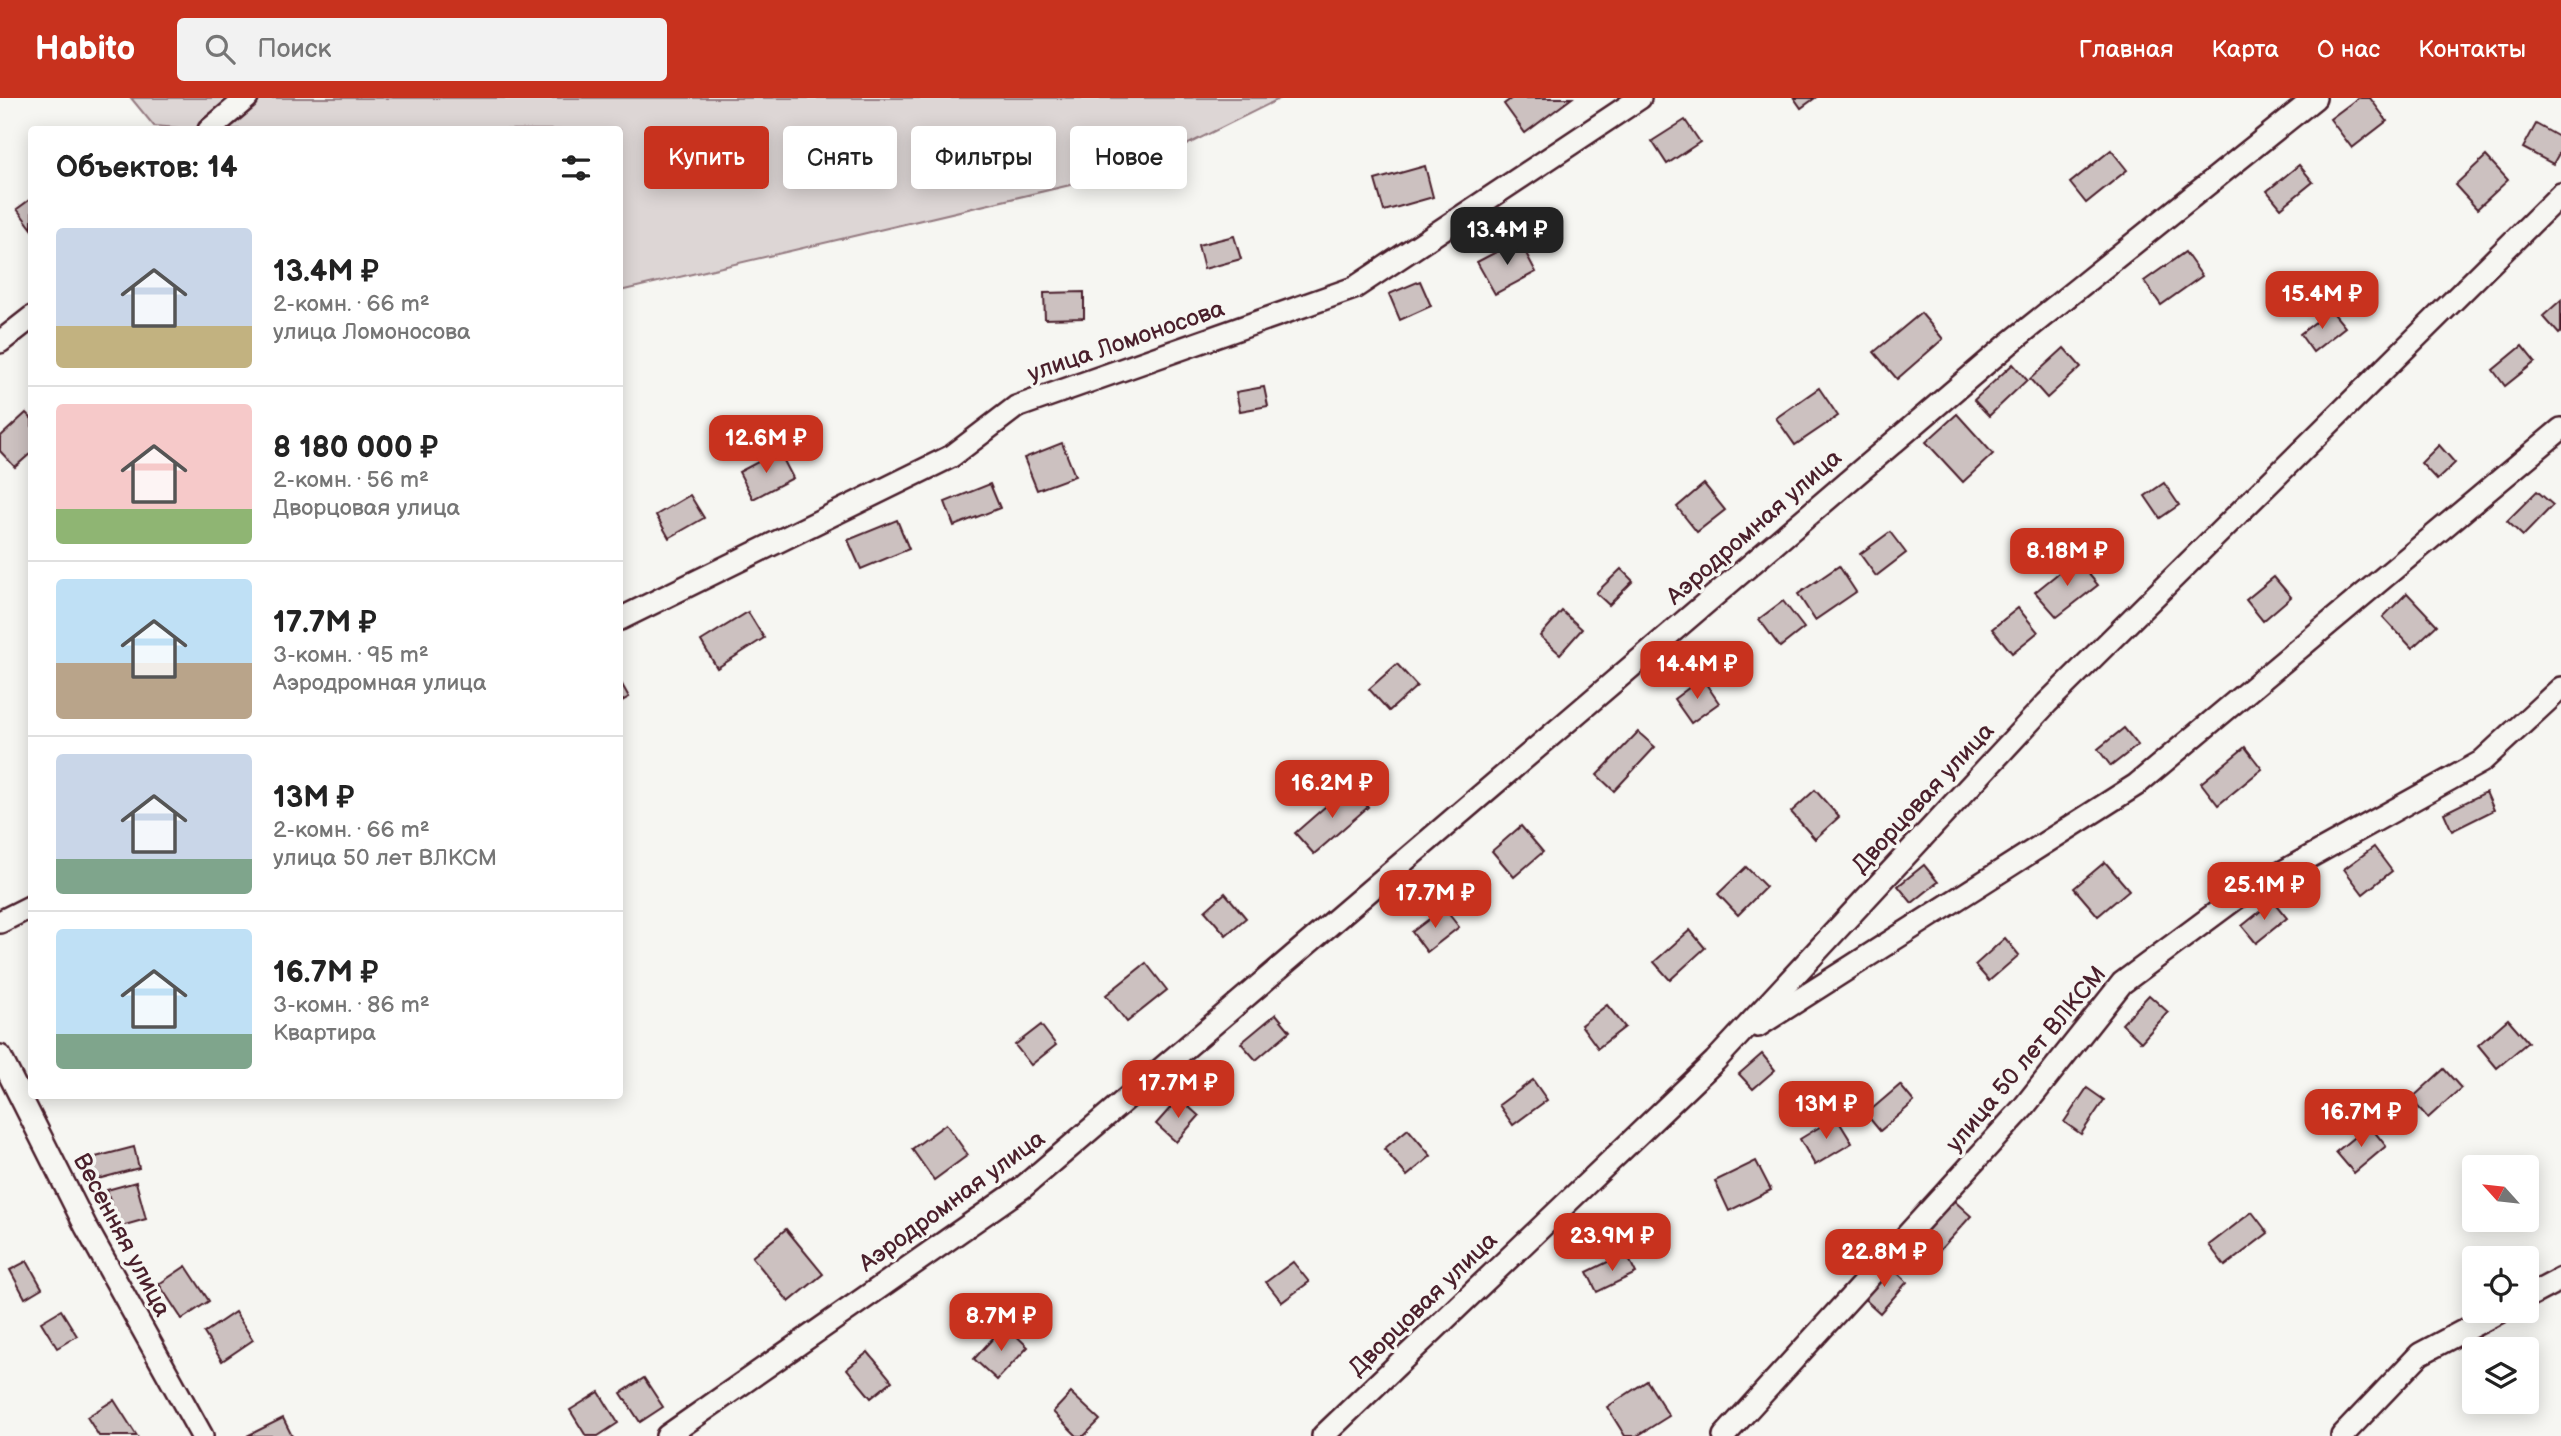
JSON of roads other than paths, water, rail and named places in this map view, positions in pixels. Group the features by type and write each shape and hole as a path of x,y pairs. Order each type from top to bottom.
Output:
{"street":[{"path":"214,126 247,98"},
{"name":"улица Ломоносова","path":"623,618 952,456 1016,407 1354,288 1640,98"},
{"name":"Аэродромная улица","path":"667,1436 1022,1188 2011,342 2315,98"},
{"name":"Дворцовая улица","path":"1323,1436 1733,1042 2048,703 2561,194"},
{"path":"0,342 28,320"},
{"path":"1733,1042 2136,785 2561,429"},
{"name":"улица 50 лет ВЛКСМ","path":"1724,1436 2023,1108 2122,983 2239,896 2481,762 2561,688"},
{"path":"0,922 28,908"},
{"name":"Весенняя улица","path":"0,1056 86,1227 202,1436"},
{"path":"2539,1291 2561,1279"},
{"path":"2342,1436 2420,1354 2478,1323"}]}
